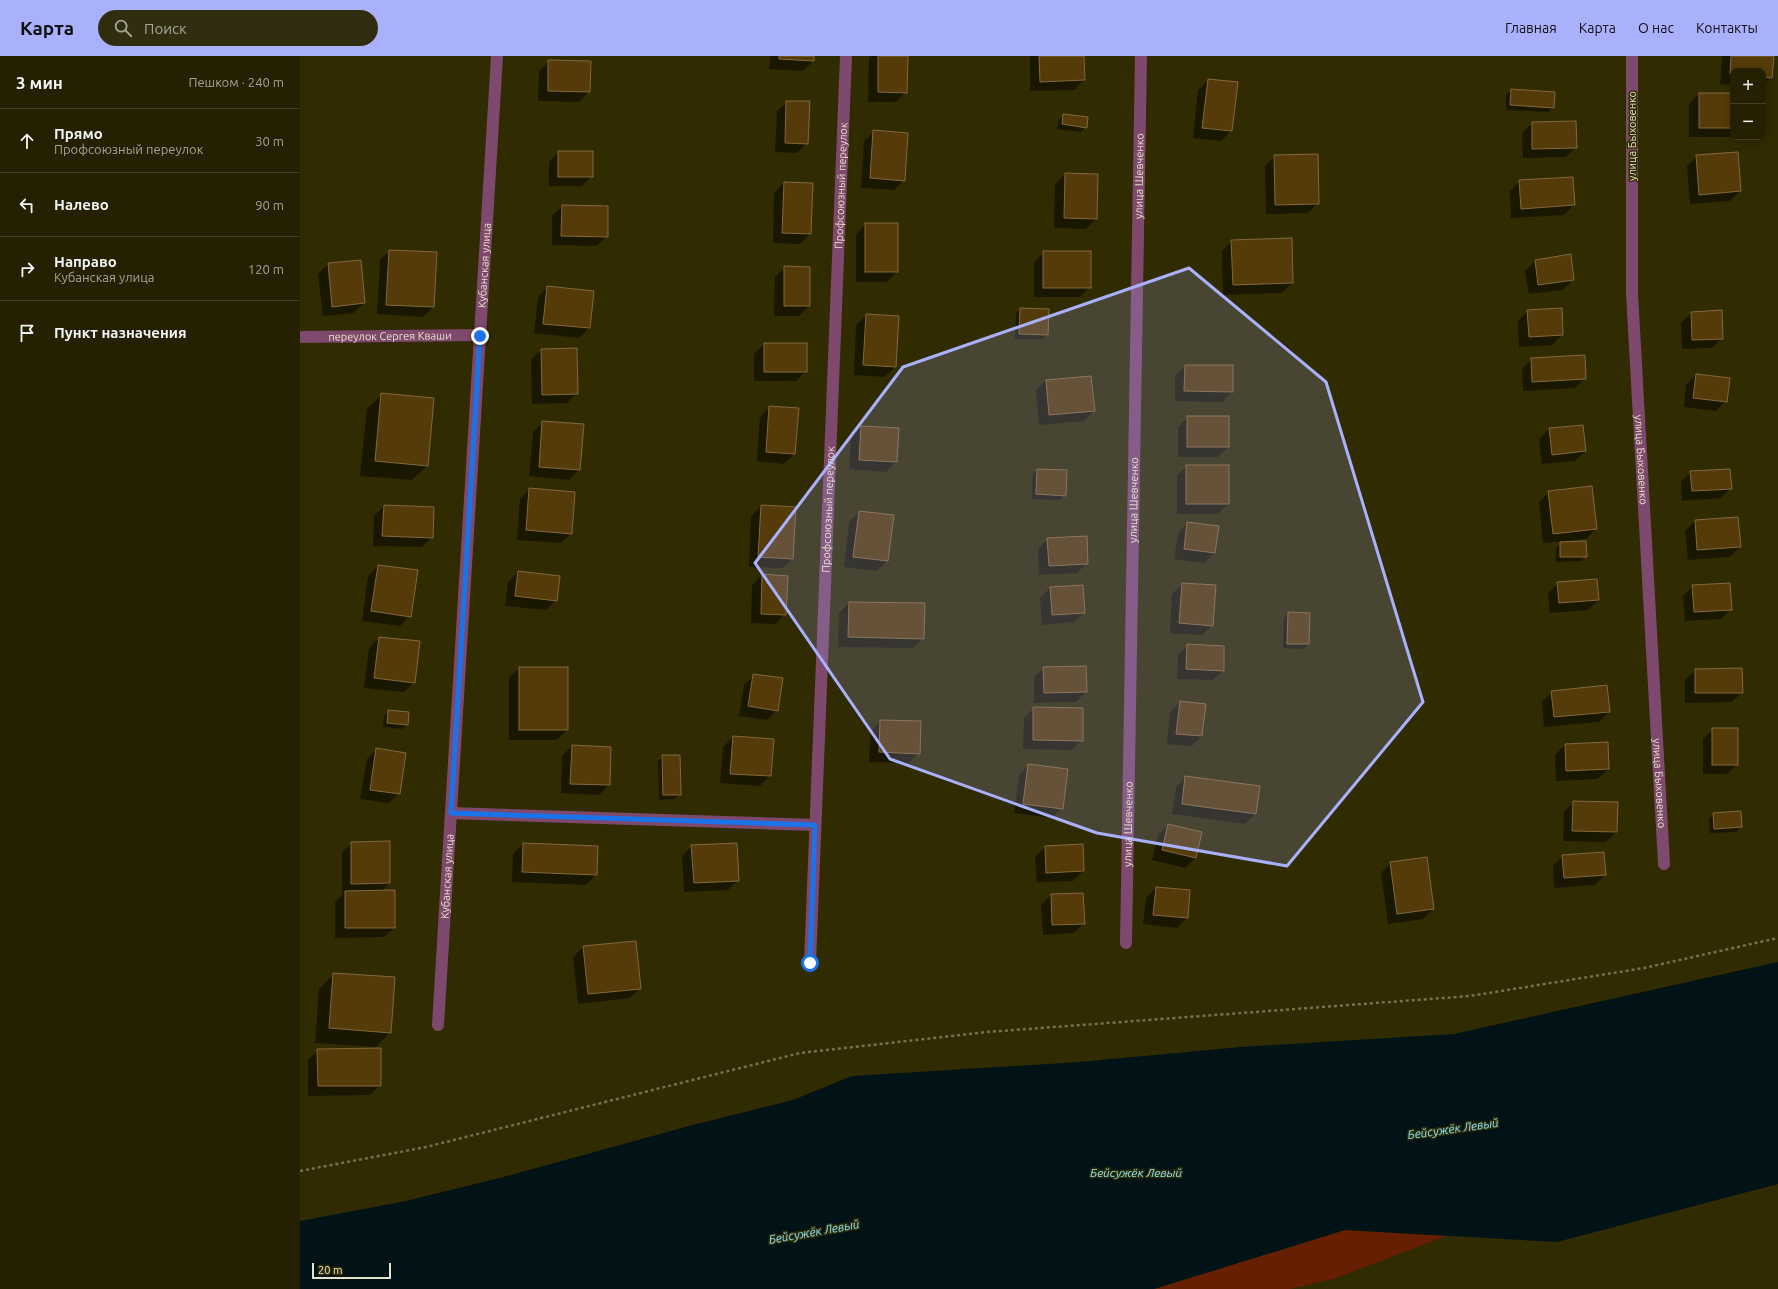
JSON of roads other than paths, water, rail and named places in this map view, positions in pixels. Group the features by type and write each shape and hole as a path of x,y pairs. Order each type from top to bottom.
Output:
{"street":[{"name":"Кубанская улица","path":"438,1025 497,56"},
{"name":"Профсоюзный переулок","path":"810,963 846,56"},
{"name":"улица Шевченко","path":"1126,943 1141,56"},
{"name":"улица Быховенко","path":"1632,56 1632,293 1664,864"},
{"name":"переулок Сергея Кваши","path":"300,337 480,336"},
{"path":"451,813 815,825"}],"water":[{"name":"Бейсужёк Левый","path":"1778,962 1778,1184 1557,1242 1345,1230 1154,1289 300,1289 300,1221 406,1201 503,1177 689,1126 793,1100 852,1076 1079,1062 1241,1047 1454,1034"}]}
